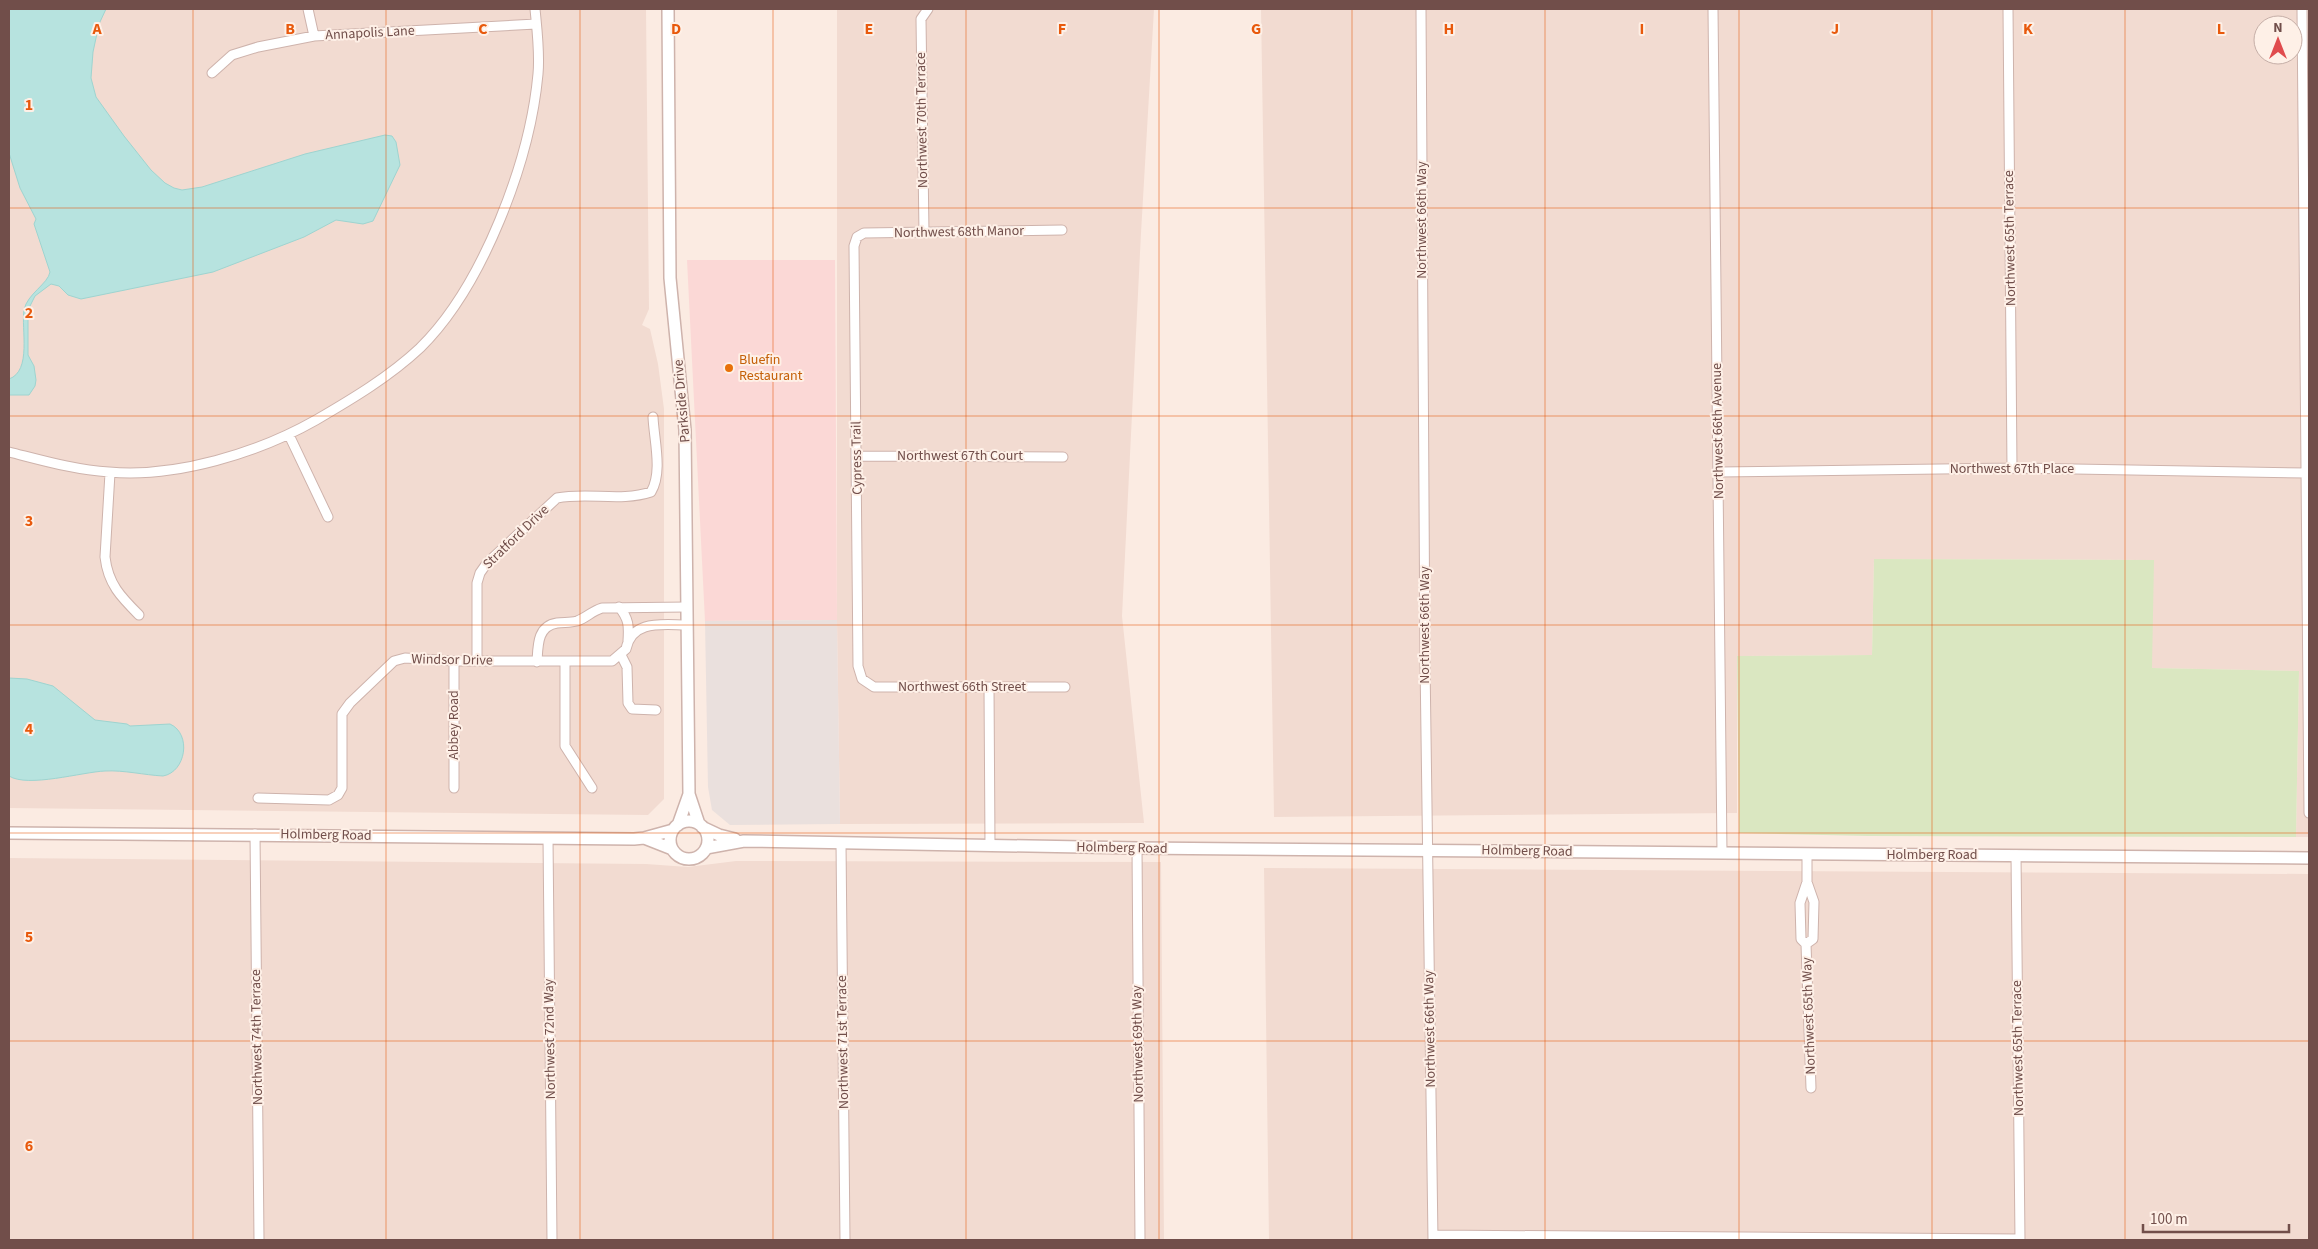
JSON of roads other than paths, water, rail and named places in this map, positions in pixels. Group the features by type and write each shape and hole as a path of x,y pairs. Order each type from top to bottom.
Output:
{"street":[{"path":"308,9 314,36"},
{"path":"9,452 49,462 110,473 152,471 201,464 249,451 288,435 363,392 393,371 427,339 446,316 468,282 488,245 502,211 532,117 538,72 536,9"},
{"name":"Parkside Drive","path":"668,9 670,278 685,430 689,794 700,826"},
{"name":"Northwest 70th Terrace","path":"924,232 921,19 928,9"},
{"name":"Northwest 66th Way","path":"1421,9 1427,850 1433,1238"},
{"name":"Northwest 66th Avenue","path":"1713,9 1722,853"},
{"name":"Northwest 65th Terrace","path":"2008,9 2012,468"},
{"path":"2302,9 2309,813"},
{"name":"Annapolis Lane","path":"212,73 232,55 258,47 314,36 536,24"},
{"name":"Northwest 68th Manor","path":"857,237 864,232 1062,230"},
{"name":"Cypress Trail","path":"857,237 854,246 858,666 862,679"},
{"name":"Stratford Drive","path":"477,661 477,583 483,568 557,498 570,496 638,496 651,492 656,484 657,472 652,417"},
{"path":"288,435 328,517"},
{"name":"Northwest 67th Court","path":"857,456 1063,457"},
{"name":"Northwest 67th Place","path":"1719,472 2012,468 2306,473"},
{"path":"110,473 105,557 106,570 118,595 139,615"},
{"path":"537,662 538,640 541,633 555,623 578,620 592,611 602,608 687,607"},
{"path":"619,608 627,616 628,641 626,649 621,656 627,667 628,702 632,709 656,710"},
{"path":"628,641 640,628 650,624 687,625"},
{"name":"Windsor Drive","path":"258,798 329,800 338,795 342,788 342,714 350,703 394,661 405,658 454,661 612,661 621,656"},
{"name":"Abbey Road","path":"454,661 454,788"},
{"path":"565,662 565,746 592,788"},
{"name":"Northwest 66th Street","path":"862,679 874,687 1065,687"},
{"path":"989,687 990,845"},
{"name":"Parkside Drive","path":"676,827 689,794"},
{"path":"688,822 700,826 708,837 706,848 698,856 692,858 681,857 672,849 670,839 676,827 688,822"},
{"name":"Holmberg Road","path":"700,826 719,835 744,841"},
{"name":"Holmberg Road","path":"9,833 644,838 676,827"},
{"name":"Northwest 74th Terrace","path":"255,834 259,1240"},
{"name":"Northwest 72nd Way","path":"548,838 552,1240"},
{"name":"Holmberg Road","path":"644,838 672,849"},
{"name":"Holmberg Road","path":"706,848 744,841 1137,848 2309,858"},
{"name":"Northwest 71st Terrace","path":"841,843 845,1240"},
{"name":"Northwest 69th Way","path":"1137,848 1140,1240"},
{"name":"Northwest 65th Way","path":"1807,854 1807,882 1800,903 1801,939 1806,944 1811,1088"},
{"name":"Northwest 65th Terrace","path":"2016,856 2020,1240"},
{"name":"Northwest 65th Way","path":"1806,944 1813,939 1814,902 1807,882"},
{"path":"1433,1238 2020,1240"}],"water":[{"path":"9,9 106,9 99,24 93,52 91,78 96,97 151,170 165,183 174,188 182,190 202,187 305,154 385,135 392,136 396,142 400,165 373,221 363,224 336,220 304,237 213,272 81,299 68,295 59,286 51,284 35,296 28,310 28,355 34,366 35,386 29,395 9,395 9,379 16,375 21,368 23,359 23,318 26,304 46,281 50,272 34,224 36,219 20,188 9,153"},
{"path":"9,678 27,679 53,686 95,720 130,726 170,724 177,729 184,744 181,760 177,768 163,776 112,771 42,780 18,779 9,776"}],"place":[{"name":"Bluefin Restaurant","path":"729,368"}]}
